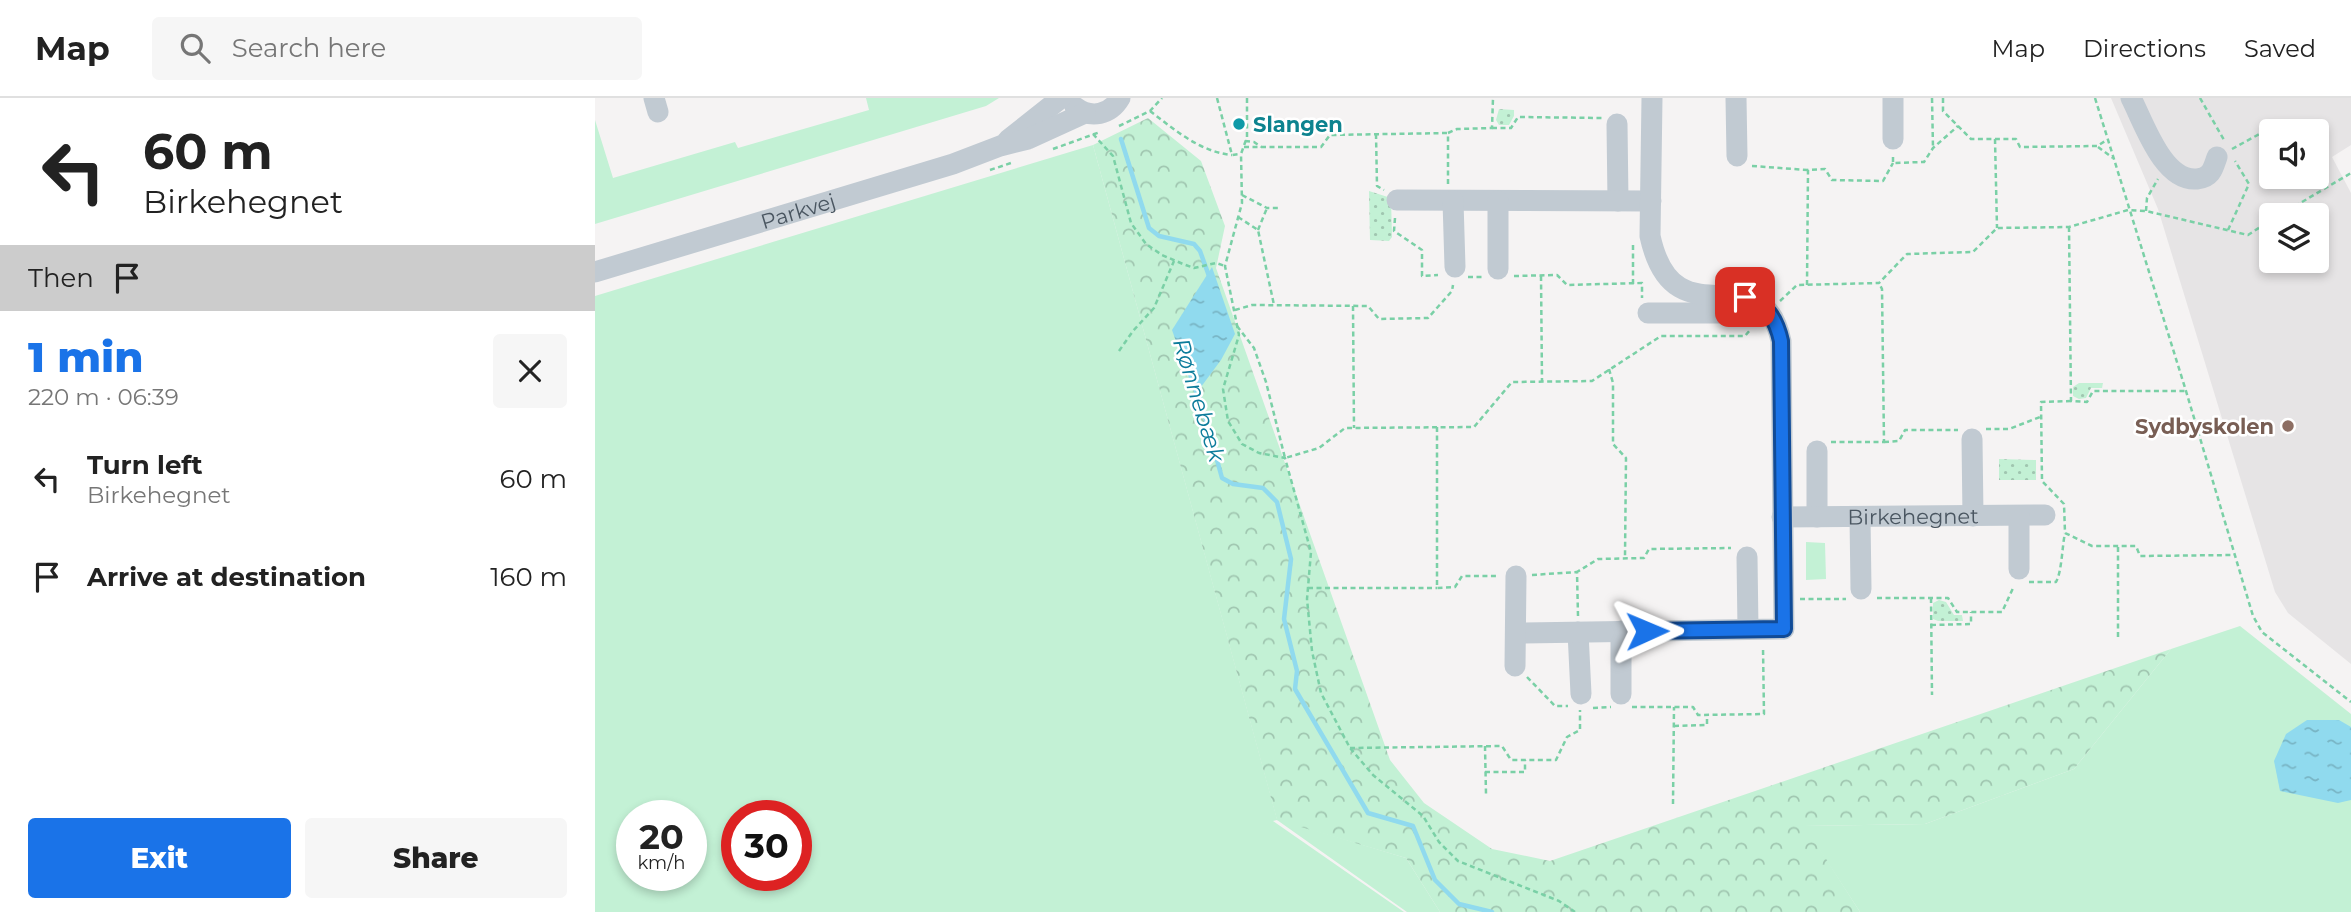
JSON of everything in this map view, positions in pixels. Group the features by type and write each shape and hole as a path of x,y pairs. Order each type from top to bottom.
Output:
{"street":[{"name":"Parkvej","path":"1000,146 1061,98"},
{"path":"1068,98 1073,106 1084,113"},
{"name":"Parkvej","path":"595,272 953,164 1000,146 1028,139 1084,113 1105,112 1120,98"},
{"path":"1652,98 1650,236 1655,259 1663,274 1690,304"},
{"path":"1737,98 1737,156"},
{"path":"1893,98 1893,139"},
{"path":"2131,98 2165,165 2178,175 2192,180 2203,178 2211,172 2217,157"},
{"path":"1614,121 1618,201"},
{"path":"1397,200 1651,201"},
{"path":"1451,201 1454,271"},
{"path":"1497,274 1498,201"},
{"path":"1516,633 1784,629 1781,341 1778,327 1770,312 1751,299 1690,304 1648,313"},
{"path":"1972,439 1973,516"},
{"path":"1817,517 1824,447"},
{"name":"Birkehegnet","path":"1782,517 2045,515"},
{"path":"2019,516 2019,569"},
{"path":"1860,517 1862,595"},
{"path":"1740,553 1756,629"},
{"path":"1515,576 1515,666"},
{"path":"1621,631 1621,694"},
{"path":"1578,632 1580,700"}],"path":[{"path":"1217,98 1232,155"},
{"path":"1247,98 1245,141 1241,154 1242,195 1225,266 1239,335 1223,389 1228,421 1242,444 1259,453 1285,458"},
{"path":"1492,128 1493,98"},
{"path":"1932,98 1933,148"},
{"path":"1943,98 1943,111 1971,139 2017,139 2020,147 2097,146 2108,140"},
{"path":"2095,98 2253,615 2262,632 2351,702"},
{"path":"1150,111 1178,133 1206,149 1232,155 1241,154"},
{"path":"1242,147 1321,147 1330,135 1448,133 1457,129 1511,128 1518,117 1614,121"},
{"path":"1893,163 1924,162 1933,148 1958,126"},
{"path":"1448,133 1451,201"},
{"path":"1376,134 1377,186 1397,200 1394,231 1422,250 1422,276 1454,271 1557,275 1567,285 1642,284 1643,313 1648,313"},
{"path":"2217,157 2259,134"},
{"path":"1093,135 1113,156 1131,223 1146,244 1161,256 1194,268 1216,262 1225,266"},
{"path":"1737,156 1737,164 1764,168 1825,169 1832,180 1883,181 1893,163 1893,139"},
{"path":"1995,139 1997,228"},
{"path":"1245,141 1254,142 1263,148"},
{"path":"2097,146 2113,158"},
{"path":"2145,211 2147,198 2165,165"},
{"path":"1807,285 1808,170"},
{"path":"2300,203 2351,173"},
{"path":"1242,195 1267,208 1281,208"},
{"path":"1267,208 1258,230 1274,305"},
{"path":"1238,217 1258,230"},
{"path":"2069,227 2071,401"},
{"path":"1119,351 1154,308 1174,261"},
{"path":"1234,310 1244,306 1274,305 1368,306 1380,319 1428,318 1452,291 1454,271"},
{"path":"1541,275 1542,381"},
{"path":"1824,447 1884,442 1882,289 1879,283"},
{"path":"1353,306 1354,428"},
{"path":"1237,326 1254,348 1266,382 1311,552 1308,589 1312,650 1321,693 1350,748 1373,775 1423,816 1439,842 1458,861 1559,901 1575,912"},
{"path":"1609,369 1613,383 1613,444 1626,458 1625,558"},
{"path":"1784,599 1862,595 1948,598 1957,612 2002,612 2014,586 2019,582 2056,582 2060,576 2064,504 2042,481 2041,402 2087,402 2093,391 2186,391"},
{"path":"1437,427 1437,588"},
{"path":"2064,533 2092,546 2136,546 2140,556 2235,555"},
{"path":"2118,546 2118,638"},
{"path":"1308,589 1455,587 1462,576 1577,572 1598,559 1644,558 1649,549 1740,553"},
{"path":"1577,572 1578,632"},
{"path":"1931,598 1932,695"},
{"path":"1931,625 1972,624 1971,612"},
{"path":"1580,700 1586,708 1693,707 1698,715 1764,714 1756,629"},
{"path":"1515,666 1555,706 1580,700"},
{"path":"1350,748 1501,746 1511,760 1556,760 1567,737 1580,730 1580,700"},
{"path":"1673,804 1674,707"},
{"path":"1674,726 1707,725 1707,715"},
{"path":"1485,746 1486,794"},
{"path":"1485,772 1525,772 1525,760"}],"shaded area":[{"name":"Sydbyskolen","path":"2111,98 2351,98 2351,145 2332,157 2351,193 2351,664 2288,613 2275,592 2158,209"}],"green space":[{"path":"866,98 999,98 986,106 595,224 595,120 613,178 735,142 738,148 869,110"},
{"path":"1499,109 1514,110 1509,125 1499,125 1496,120"},
{"path":"1148,118 1201,161 1225,226 1216,268 1390,760 1424,803 1492,849 1550,861 2171,649 2074,769 1925,824 1805,826 1860,912 1440,912 1406,858 1277,820 1093,145"},
{"path":"1093,145 1277,819 1406,858 1440,912 1407,912 1277,820 1273,821 1404,912 595,912 595,296"},
{"path":"1369,191 1391,198 1392,237 1389,241 1370,240"},
{"path":"2079,383 2103,383 2102,388 2091,388 2086,398 2079,399 2073,396 2073,387"},
{"path":"1999,459 2036,460 2036,480 1999,480"},
{"path":"1806,542 1825,543 1826,579 1806,580"},
{"path":"1939,600 1946,602 1954,615 1962,615 1963,621 1933,619 1933,603"},
{"path":"2240,626 2351,714 2351,912 1860,912 1804,826 1925,824 2074,769 2171,649"}],"water":[{"path":"1212,267 1235,334 1221,360 1195,395 1172,330"},
{"path":"2307,720 2339,720 2351,727 2351,800 2338,803 2280,791 2274,761 2286,734"}],"waterway":[{"name":"Rønnebæk","path":"1121,139 1149,228 1159,236 1194,244 1200,251 1209,276"},
{"name":"Rønnebæk","path":"1197,388 1222,478 1233,484 1263,488 1277,502 1291,559 1284,619 1297,671 1295,689 1368,813 1413,826 1435,880 1459,904 1492,912"}],"place":[{"name":"Slangen","path":"1239,124"},
{"name":"Sydbyskolen","path":"2288,426"}],"route":[{"path":"1647,631 1784,629 1781,341 1778,327 1770,312 1759,302 1745,297"}]}
